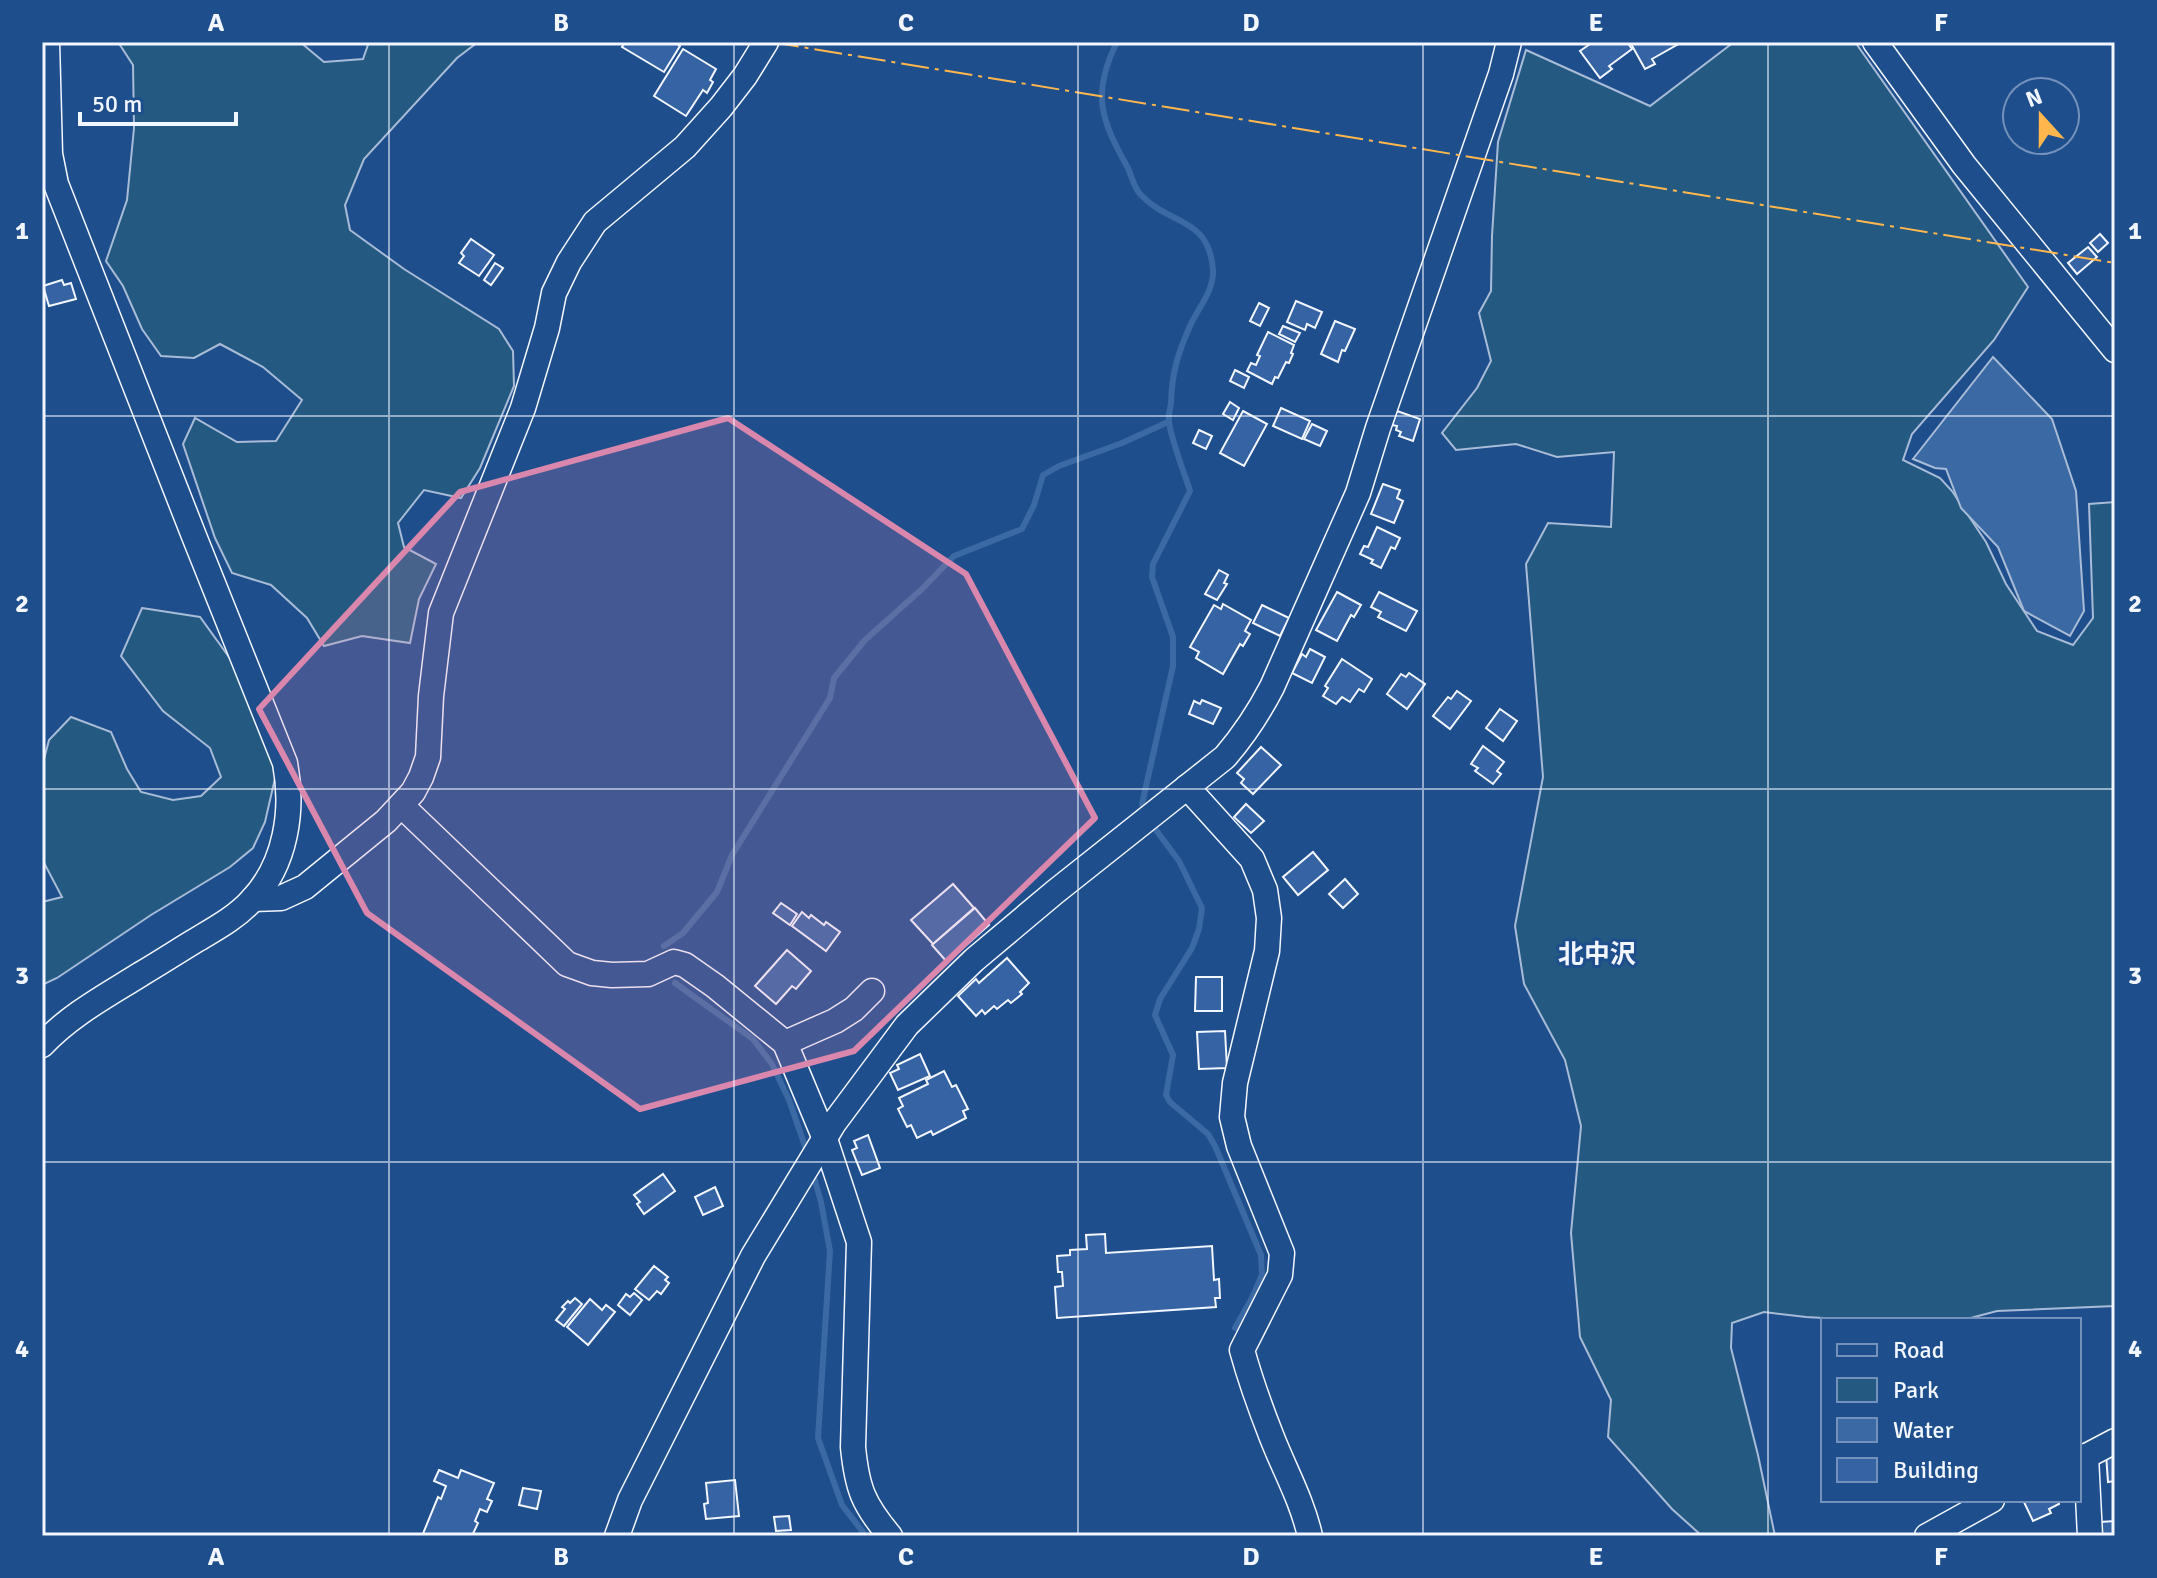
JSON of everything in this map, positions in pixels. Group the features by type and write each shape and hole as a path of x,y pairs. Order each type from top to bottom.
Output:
{"street":[{"path":"42,1045 56,1030 102,997 224,923 253,899 276,863 286,833 289,784 285,763 56,184 50,154 47,42"},
{"path":"253,899 281,898 305,887 402,806 417,785 428,757 431,696 441,613 523,408 554,293 569,262 595,222 685,147 745,76 766,42"},
{"path":"617,1536 636,1488 753,1256 834,1123 907,1025 974,960 1225,757 1259,712 1358,493 1501,74 1509,42"},
{"path":"1875,42 1964,165 2115,350"},
{"path":"1187,787 1252,859 1265,890 1269,918 1267,951 1235,1083 1232,1117 1239,1146 1282,1253 1280,1275 1242,1350 1271,1436 1304,1512 1310,1536"},
{"path":"402,806 567,964 592,973 612,975 648,974 674,962 685,965 785,1043 825,1139 859,1242 853,1447 855,1474 871,1513 890,1536"},
{"path":"785,1043 845,1015 872,991"},
{"path":"2090,1536 2083,1458 2115,1441"},
{"path":"1927,1536 1988,1502"}],"highlighted area":[{"path":"728,418 966,574 1095,818 854,1051 640,1109 367,913 259,709 460,492"}],"green space":[{"path":"118,42 300,42 324,62 363,59 369,42 478,42 457,58 364,159 345,205 350,230 404,269 499,329 513,351 514,386 480,468 461,498 424,490 398,523 404,547 436,564 419,599 410,643 362,636 324,646 307,618 271,585 232,573 215,538 183,444 195,418 237,442 276,441 302,400 263,367 220,344 194,358 161,356 142,329 123,286 106,261 127,200 134,128 133,65"},
{"path":"1734,42 1855,42 2028,287 1994,340 1912,434 1903,460 1940,478 1952,491 1986,542 2006,584 2037,631 2073,645 2093,618 2089,504 2115,502 2115,1306 1997,1311 1971,1318 1824,1318 1764,1312 1732,1323 1731,1348 1775,1536 1702,1536 1672,1509 1608,1437 1611,1400 1580,1337 1571,1233 1581,1126 1565,1060 1524,984 1515,926 1543,777 1526,564 1548,523 1611,527 1614,452 1557,457 1516,444 1456,450 1442,433 1477,388 1491,361 1479,313 1491,291 1498,142 1526,50 1650,106"},
{"path":"142,608 200,617 234,664 261,718 276,774 265,822 253,848 230,867 42,985 42,902 62,897 42,859 42,767 49,740 71,717 111,732 141,792 173,800 201,796 221,777 210,748 163,711 121,656"}],"water":[{"path":"1993,357 2052,419 2076,491 2084,611 2070,636 2024,611 1998,547 1961,508 1946,469 1913,459"}],"building":[{"path":"625,42 674,42 680,46 664,72 622,47"},
{"path":"1593,42 1627,42 1632,49 1609,66 1612,69 1600,78 1580,51"},
{"path":"1630,42 1682,42 1652,59 1655,64 1645,69"},
{"path":"683,49 716,69 707,93 703,90 686,116 654,96"},
{"path":"2100,234 2108,243 2098,252 2090,243"},
{"path":"471,239 494,255 479,276 459,263 464,256 461,253"},
{"path":"2088,247 2097,257 2077,274 2068,263"},
{"path":"495,263 503,268 491,285 484,280"},
{"path":"62,280 64,285 71,283 76,299 49,306 43,286"},
{"path":"1296,301 1322,312 1315,328 1307,324 1305,330 1287,322"},
{"path":"1259,303 1269,308 1260,326 1250,321"},
{"path":"1335,321 1355,329 1338,362 1321,354"},
{"path":"1283,326 1300,333 1295,342 1279,334"},
{"path":"1268,332 1294,345 1289,363 1286,362 1272,384 1247,371 1251,363 1256,365 1260,356 1257,355"},
{"path":"1235,370 1249,377 1244,388 1230,381"},
{"path":"1230,402 1239,408 1233,420 1223,414"},
{"path":"1281,408 1310,421 1302,439 1273,426"},
{"path":"1243,411 1267,424 1244,466 1220,453"},
{"path":"1397,411 1420,419 1413,441 1399,436 1401,432 1392,425"},
{"path":"1312,424 1327,431 1320,446 1304,439"},
{"path":"1199,430 1212,436 1206,449 1193,443"},
{"path":"1383,484 1400,490 1397,498 1403,501 1394,523 1371,514"},
{"path":"1377,527 1400,538 1395,549 1391,547 1381,568 1360,554 1364,546 1368,547"},
{"path":"1219,570 1228,575 1224,583 1227,584 1217,600 1205,594"},
{"path":"1337,592 1361,605 1354,617 1351,615 1337,641 1316,630"},
{"path":"1379,592 1417,611 1406,631 1378,617 1381,612 1371,607"},
{"path":"1223,604 1251,620 1245,631 1250,634 1243,646 1240,644 1223,674 1196,658 1199,652 1190,647 1214,605 1221,609"},
{"path":"1262,605 1289,618 1280,636 1253,623"},
{"path":"1310,649 1325,657 1312,683 1292,673 1302,654 1306,657"},
{"path":"1342,659 1372,679 1364,692 1359,689 1350,702 1342,697 1336,704 1323,696 1328,688 1325,686"},
{"path":"1409,673 1425,684 1407,709 1387,694 1401,674 1406,677"},
{"path":"1457,691 1471,701 1450,729 1433,716"},
{"path":"1202,700 1221,708 1213,724 1189,714 1194,701 1200,704"},
{"path":"1500,709 1517,721 1503,741 1486,728"},
{"path":"1483,746 1504,762 1497,771 1501,774 1493,784 1475,771 1478,768 1471,764"},
{"path":"1261,747 1281,765 1253,794 1241,783 1244,779 1237,773"},
{"path":"1246,804 1264,821 1251,833 1234,817"},
{"path":"1313,852 1328,870 1298,895 1283,877"},
{"path":"1345,879 1358,894 1343,908 1329,894"},
{"path":"953,884 974,908 933,944 911,920"},
{"path":"781,903 797,914 790,925 773,913"},
{"path":"975,908 989,925 947,962 932,945"},
{"path":"802,912 840,932 826,951 792,926"},
{"path":"787,950 811,971 796,989 792,986 776,1004 755,986"},
{"path":"1007,958 1029,983 1011,1003 1008,1000 997,1009 994,1006 985,1014 982,1010 976,1016 958,996 976,979 979,983"},
{"path":"1196,977 1222,977 1222,1011 1195,1011"},
{"path":"1225,1031 1227,1068 1199,1069 1197,1032"},
{"path":"920,1054 930,1076 898,1090 890,1073 899,1069 897,1065"},
{"path":"944,1071 952,1087 956,1085 968,1109 963,1111 966,1118 933,1135 931,1131 917,1138 898,1109 903,1106 899,1098 928,1084 926,1080"},
{"path":"868,1135 880,1168 862,1175 852,1150 857,1148 854,1141"},
{"path":"663,1174 675,1191 644,1214 634,1195"},
{"path":"715,1187 723,1206 703,1215 695,1197"},
{"path":"1105,1234 1106,1253 1212,1246 1214,1280 1219,1279 1220,1298 1215,1298 1216,1307 1057,1318 1055,1287 1063,1286 1057,1256 1070,1255 1070,1250 1087,1249 1086,1235"},
{"path":"654,1266 668,1277 665,1280 669,1283 661,1294 657,1291 649,1300 635,1289"},
{"path":"634,1293 642,1300 630,1315 618,1305 626,1294 630,1297"},
{"path":"575,1298 582,1304 564,1326 556,1320 565,1309 562,1307"},
{"path":"590,1299 602,1310 606,1305 615,1312 588,1345 567,1327"},
{"path":"2106,1454 2115,1454 2115,1481 2108,1482"},
{"path":"439,1470 458,1478 461,1470 494,1483 487,1499 492,1501 487,1512 480,1509 472,1536 422,1536 438,1497 441,1499 446,1486 434,1481"},
{"path":"735,1480 739,1516 706,1519 706,1483"},
{"path":"523,1488 541,1491 537,1509 519,1505"},
{"path":"2024,1502 2058,1502 2049,1509 2051,1513 2033,1521"},
{"path":"789,1516 791,1530 776,1531 774,1517"},
{"path":"2115,1521 2115,1536 2101,1536 2100,1522"}],"waterway":[{"path":"1117,42 1109,60 1102,92 1111,135 1139,192 1152,205 1196,231 1210,253 1213,270 1208,292 1182,345 1173,381 1170,426 1190,491 1153,564 1152,577 1173,637 1173,666 1142,804 1145,813"},
{"path":"664,946 683,933 717,892 732,855 830,698 834,678 865,640 954,556 1022,529 1034,505 1043,475 1168,422"},
{"path":"1150,822 1179,861 1202,908 1192,948 1160,999 1155,1015 1173,1055 1166,1095 1170,1102 1208,1134 1261,1255 1262,1275 1235,1328"},
{"path":"675,983 753,1039 772,1064 789,1100 807,1152"},
{"path":"813,1174 830,1251 818,1438 842,1505 866,1536"}],"power":[{"path":"771,42 2115,263"}],"district":[{"name":"北中沢","path":"1597,954"}]}
